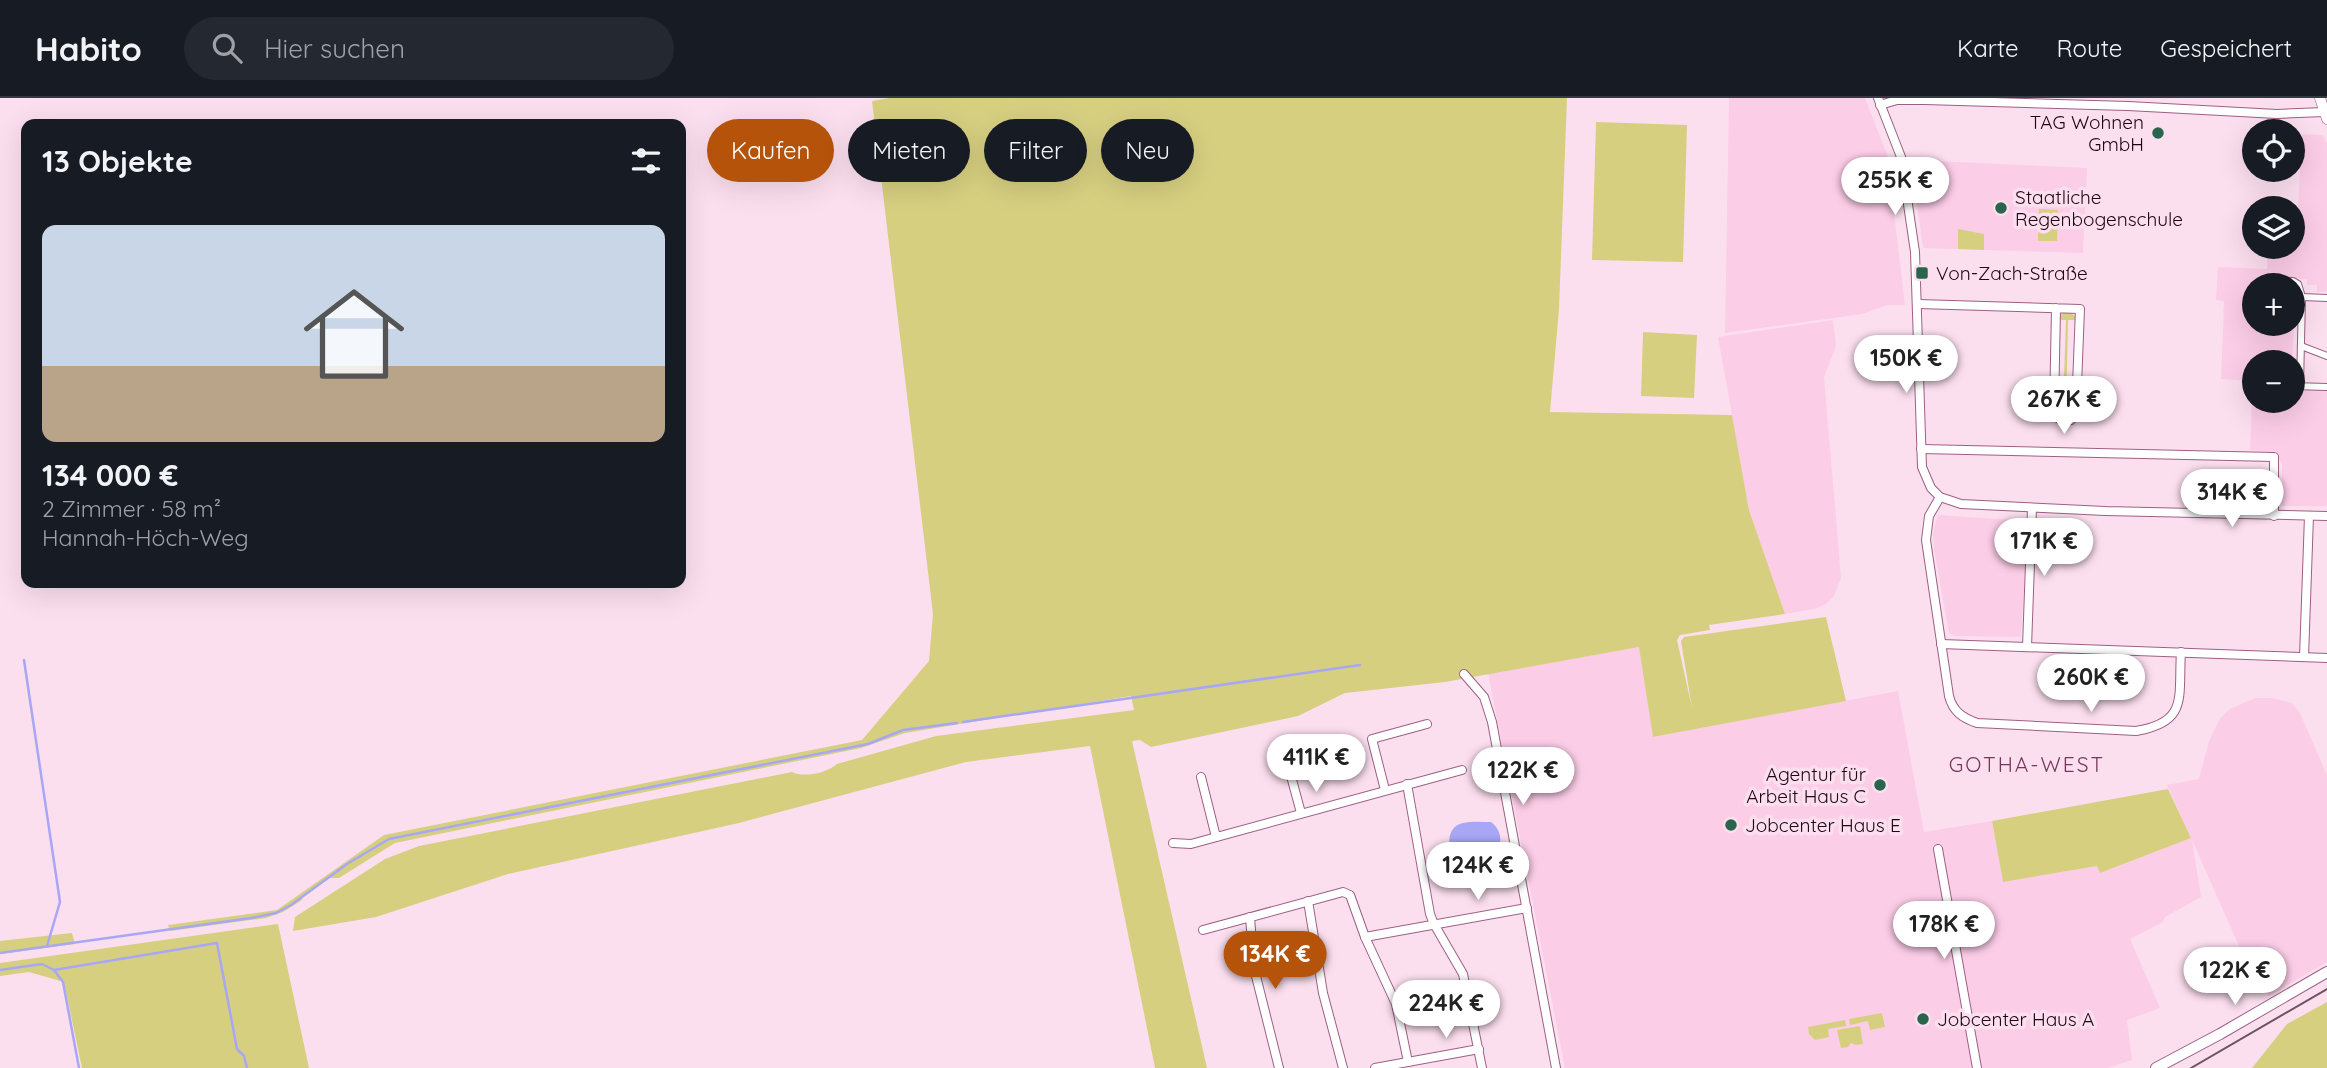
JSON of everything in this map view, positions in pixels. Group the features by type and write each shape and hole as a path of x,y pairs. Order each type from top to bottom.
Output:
{"main road":[{"path":"2155,1068 2327,972"}],"street":[{"path":"2320,98 2326,115 2081,102 1879,101 1901,157 1915,251 1921,449 1925,477 1940,497 1961,504 2032,508 2327,516"},
{"path":"2305,297 2327,298"},
{"path":"1918,304 2056,308 2080,309 2076,411 2071,420 2065,421 2059,420 2054,410 2056,308"},
{"path":"2300,350 2301,336"},
{"path":"2301,346 2327,356"},
{"path":"2305,386 2327,387"},
{"path":"1921,449 2274,457 2274,516"},
{"path":"1940,497 1929,516 1926,540 1951,702 1963,718 1977,723 2136,731 2157,727 2169,720 2177,708 2180,652"},
{"path":"2027,647 2032,508"},
{"path":"2304,657 2309,516"},
{"path":"1941,644 2327,657"},
{"path":"1464,674 1479,689 1489,708 1556,1068"},
{"path":"1385,790 1372,739 1427,724"},
{"path":"1285,754 1301,813"},
{"path":"1173,843 1191,844 1462,770"},
{"path":"1201,777 1216,837"},
{"path":"1406,784 1430,914 1463,974 1482,1068"},
{"path":"1938,849 1977,1068"},
{"path":"1203,930 1343,892 1350,895 1365,937 1396,1004 1408,1062"},
{"path":"1308,901 1323,993 1343,1068"},
{"path":"1365,937 1527,908"},
{"path":"1250,917 1254,968 1279,1068"},
{"path":"1375,1068 1479,1049"}],"shaded area":[{"path":"889,98 1567,98 1559,309 1550,412 1732,415 1749,510 1785,614 1709,625 1710,630 1680,635 1677,640 1692,708 1681,641 1684,637 1826,617 1846,701 1653,737 1639,647 1445,682 1345,693 1298,716 1151,747 1140,740 1132,741 1207,1068 1155,1068 1090,746 966,762 739,823 508,874 376,917 293,931 295,917 385,859 419,846 792,772 815,774 837,764 936,736 1134,710 1131,696 905,733 861,748 395,843 339,878 330,878 283,912 266,918 170,931 168,925 277,910 384,835 862,740 929,661 933,614 882,182 970,182 970,119 874,119 872,101"},
{"path":"1729,98 1865,98 1887,154 1905,305 1887,305 1862,314 1725,333"},
{"path":"1596,122 1687,125 1683,262 1592,260"},
{"path":"2305,134 2323,135 2327,144 2327,292 2317,292 2317,285 2307,285 2305,273 2242,273 2242,336 2293,336 2293,350 2242,350 2242,380 2221,379 2224,301 2216,300 2218,267 2267,269 2267,259 2305,259 2305,196 2299,196 2299,182 2305,182"},
{"name":"Staatliche Regenbogenschule","path":"1911,160 2087,168 2083,253 1923,248"},
{"path":"2039,209 2058,210 2057,241 2038,241"},
{"path":"1958,229 1984,234 1984,250 1958,249"},
{"path":"2068,311 2076,320 2068,320 2066,408 2073,409 2069,416 2060,415 2056,408 2063,408 2066,320 2059,320 2060,315"},
{"path":"1833,320 1836,346 1824,377 1841,578 1834,596 1826,604 1785,614 1749,510 1718,337"},
{"path":"1643,332 1697,335 1694,398 1641,396"},
{"path":"2305,390 2327,391 2327,506 2282,506 2280,460 2273,452 2250,450 2251,413 2305,413"},
{"path":"1938,515 2028,521 2021,637 1954,636 1949,633 1934,549 1933,533"},
{"path":"1640,647 1653,737 1898,691 1924,832 1992,821 2003,882 2097,866 2100,873 2191,838 2167,785 2199,779 2209,741 2220,718 2230,709 2255,698 2272,698 2292,703 2300,713 2327,775 2327,962 2269,996 2243,955 2192,840 2201,897 2165,917 2163,922 2130,939 2160,1008 2127,1020 2132,1060 2108,1068 1565,1068 1488,673"},
{"path":"2168,789 2191,838 2100,873 2097,866 2003,882 1992,821"},
{"path":"278,924 309,1068 82,1068 64,982 29,972 0,976 0,963"},
{"path":"72,933 75,944 0,954 0,941"},
{"path":"2327,1002 2327,1068 2252,1068 2287,1024"},
{"path":"1882,1013 1885,1027 1870,1030 1868,1021 1850,1025 1849,1019"},
{"path":"1845,1020 1846,1026 1828,1029 1829,1037 1815,1040 1809,1034 1808,1027"},
{"path":"1860,1026 1863,1044 1851,1043 1848,1047 1841,1048 1837,1030"}],"water":[{"path":"1466,822 1491,822 1500,834 1498,850 1459,859 1452,851 1449,840 1453,829"}],"waterway":[{"path":"24,660 60,902 47,946"},
{"path":"963,722 1360,665"},
{"path":"0,953 276,913 389,839 868,744 903,730 957,723"},
{"path":"54,970 217,943 237,1049 244,1056 247,1068"},
{"path":"0,970 42,964 54,970 63,982 79,1068"}],"tram line":[{"path":"2191,1068 2327,989"}],"place":[{"name":"TAG Wohnen GmbH","path":"2158,133"},
{"name":"Staatliche Regenbogenschule","path":"2001,208"},
{"name":"Von-Zach-Straße","path":"1922,273"},
{"name":"Agentur für Arbeit Haus C","path":"1880,785"},
{"name":"Jobcenter Haus E","path":"1731,825"},
{"name":"Jobcenter Haus A","path":"1923,1019"}],"district":[{"name":"GOTHA-WEST","path":"2027,765"}]}
